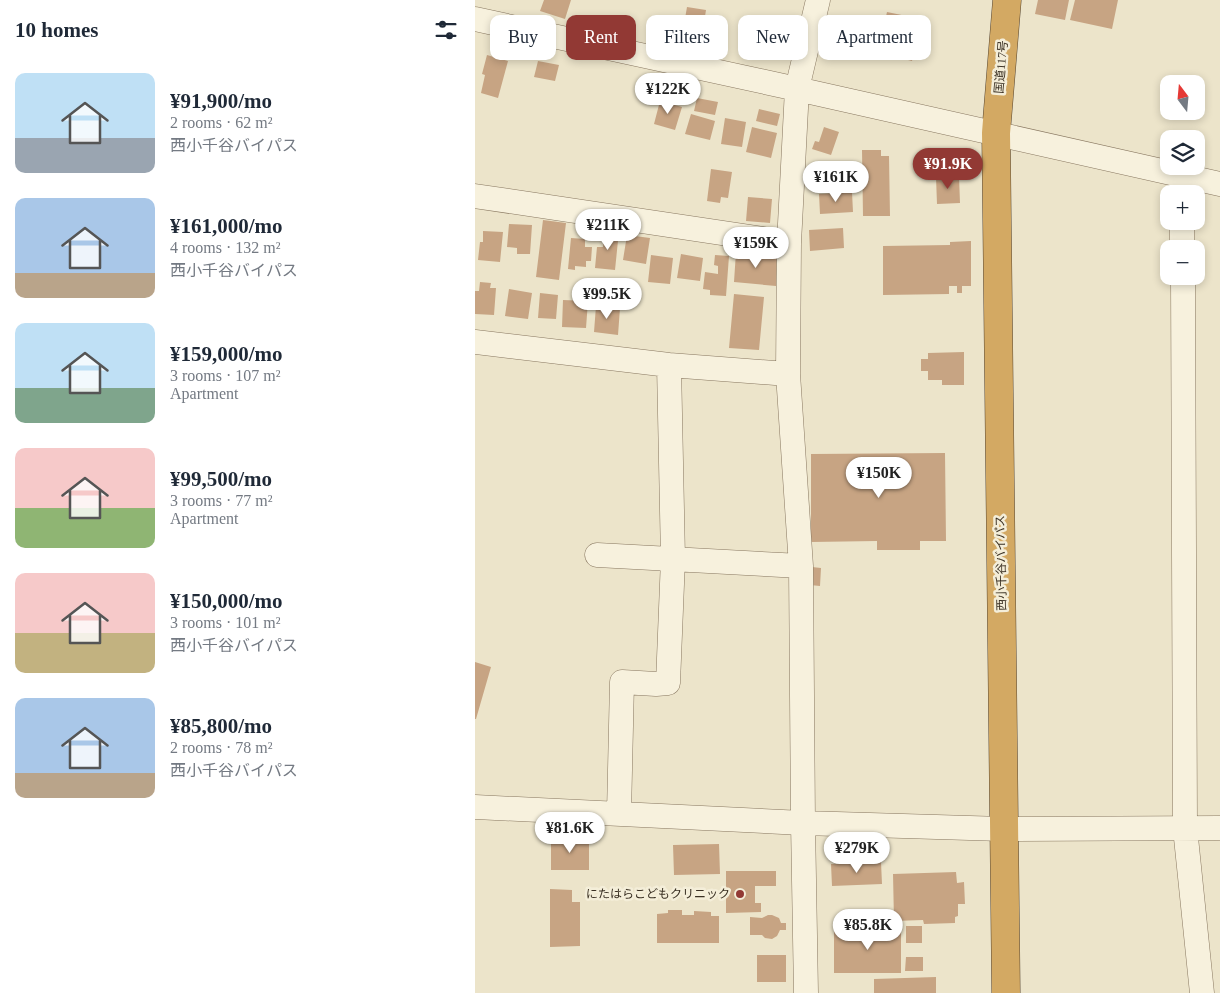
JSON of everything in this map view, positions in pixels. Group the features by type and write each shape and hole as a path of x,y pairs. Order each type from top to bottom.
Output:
{"highway":[{"name":"国道117号","path":"996,133 1007,0"},
{"name":"西小千谷バイパス","path":"996,133 1006,993"}],"street":[{"path":"806,993 801,566 788,374 789,244 797,89 818,0"},
{"path":"475,19 996,133 1182,184 1220,184"},
{"path":"475,196 789,244"},
{"path":"1183,285 1185,828 1202,993"},
{"path":"475,342 669,365 788,374"},
{"path":"619,814 622,682 668,683 673,559 669,365"},
{"path":"597,555 801,566"},
{"path":"475,807 803,823 1003,830 1220,828"}],"building":[{"path":"544,0 571,0 565,19 540,11"},
{"path":"1038,0 1069,0 1065,20 1035,14"},
{"path":"1075,0 1118,0 1112,29 1070,20"},
{"path":"687,7 706,10 705,15 686,15"},
{"path":"887,12 902,15 886,15"},
{"path":"487,55 490,56 490,60 508,61 498,98 481,93 485,75 482,74"},
{"path":"538,61 559,65 555,81 534,77"},
{"path":"697,98 718,102 715,115 694,111"},
{"path":"660,101 682,107 675,130 654,124"},
{"path":"759,109 780,114 777,126 756,121"},
{"path":"691,114 715,121 710,140 685,134"},
{"path":"725,118 746,122 742,147 721,144"},
{"path":"752,127 777,133 771,158 746,152"},
{"path":"824,127 839,132 831,155 812,149 815,141 819,142"},
{"path":"862,150 881,150 881,156 889,156 890,216 863,216"},
{"path":"952,155 959,163 958,172 936,173 935,167 928,168 928,156"},
{"path":"844,161 845,179 817,181 816,163"},
{"path":"711,169 732,172 728,198 721,197 720,203 707,201"},
{"path":"959,176 960,203 937,204 936,177"},
{"path":"852,192 853,212 820,214 819,194"},
{"path":"748,197 772,199 770,223 746,221"},
{"path":"543,220 566,223 559,280 536,277"},
{"path":"509,224 532,225 530,254 517,254 517,248 507,247"},
{"path":"843,228 844,248 810,251 809,230"},
{"path":"605,230 619,231 615,270 595,268 597,247 603,247"},
{"path":"483,231 503,232 500,262 478,260 480,242 483,242"},
{"path":"627,235 650,238 646,264 623,260"},
{"path":"571,238 585,239 585,247 592,247 591,261 586,261 586,267 575,266 575,270 568,269"},
{"path":"971,241 971,286 962,286 962,293 957,293 957,286 949,286 949,294 883,295 883,246 950,245 950,242"},
{"path":"736,252 778,256 776,286 734,282"},
{"path":"681,254 703,258 700,281 677,278"},
{"path":"651,255 673,258 670,284 648,282"},
{"path":"715,255 729,256 726,296 710,295 710,290 703,289 705,272 718,274 718,266 714,265"},
{"path":"480,282 491,283 490,288 496,288 494,315 475,314 475,291 479,291"},
{"path":"509,289 532,293 528,319 505,316"},
{"path":"540,293 558,295 556,319 538,318"},
{"path":"734,294 764,297 759,350 729,348"},
{"path":"563,300 588,301 586,328 562,327"},
{"path":"596,306 620,308 618,335 594,332"},
{"path":"964,352 964,385 942,385 942,380 928,380 928,371 921,371 921,359 928,359 928,353"},
{"path":"945,453 946,541 920,541 920,550 877,550 877,541 811,542 811,454"},
{"path":"812,567 821,568 820,586 810,585"},
{"path":"475,662 491,667 476,719 475,719"},
{"path":"551,838 589,838 589,870 551,870"},
{"path":"719,844 720,874 674,875 673,845"},
{"path":"881,862 882,884 832,886 831,864"},
{"name":"にたはらこどもクリニック","path":"726,871 776,871 776,886 755,886 755,903 761,903 761,912 726,913"},
{"path":"956,872 957,883 964,882 965,904 958,904 958,916 955,917 955,923 924,924 923,920 894,921 893,874"},
{"path":"550,889 572,890 572,902 580,902 580,946 550,947"},
{"path":"668,910 682,910 682,915 694,915 694,911 711,912 711,916 719,916 719,943 657,943 657,914 668,913"},
{"path":"768,915 779,918 781,923 786,923 786,930 780,930 777,936 772,939 765,938 762,935 750,935 750,917 762,918"},
{"path":"906,926 922,926 922,943 906,943"},
{"path":"901,928 901,973 834,973 834,929"},
{"path":"757,955 786,955 786,982 757,982"},
{"path":"906,957 923,957 923,971 905,971"},
{"path":"936,977 936,993 874,993 874,979"}],"place":[{"name":"にたはらこどもクリニック","path":"740,894"}]}
